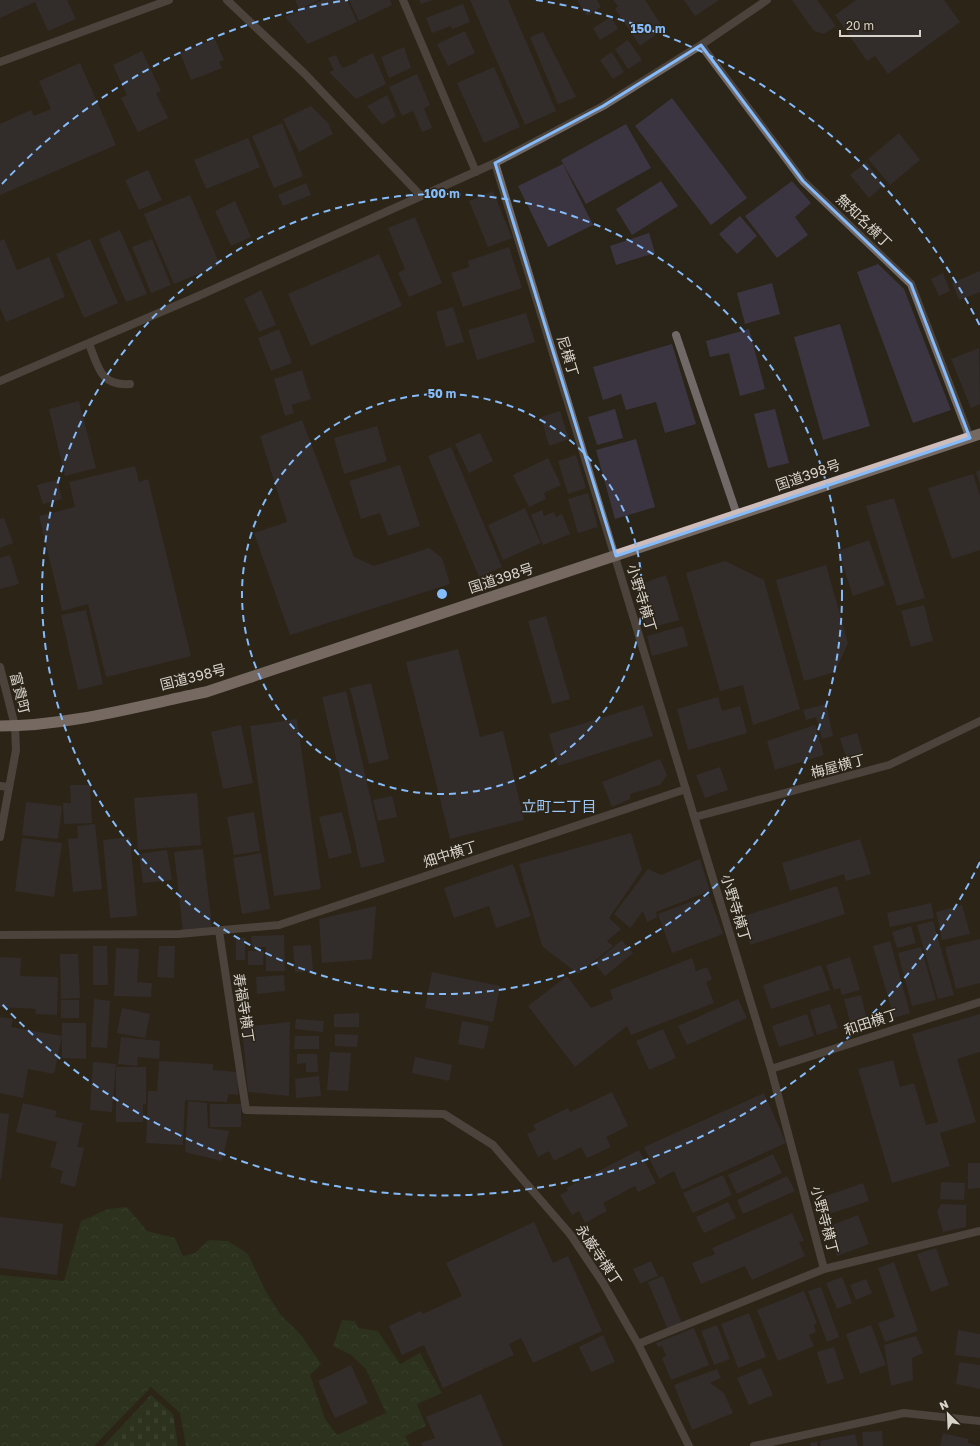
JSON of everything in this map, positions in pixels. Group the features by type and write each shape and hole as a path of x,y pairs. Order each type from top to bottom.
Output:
{"highway":[{"name":"国道398号","path":"0,726 15,726 88,717 206,692 975,436"}],"street":[{"path":"0,62 51,45 169,0"},
{"path":"227,0 305,74 421,196"},
{"path":"403,0 476,172"},
{"path":"0,381 89,344 495,163 603,106 701,45 767,0"},
{"name":"無知名横丁","path":"701,45 803,181 911,284 975,436"},
{"name":"尼横丁","path":"495,163 616,556"},
{"path":"676,335 737,515"},
{"path":"89,344 102,376 116,385 130,384"},
{"name":"小野寺横丁","path":"616,556 771,1069 824,1269"},
{"name":"富貴町","path":"0,667 15,726 16,750 0,837"},
{"name":"梅屋横丁","path":"695,817 889,765 980,721"},
{"path":"0,786 10,787"},
{"name":"畑中横丁","path":"219,931 279,924 686,789"},
{"path":"0,935 179,934 219,931"},
{"name":"寿福寺横丁","path":"219,931 246,1110 444,1114"},
{"name":"和田横丁","path":"771,1069 980,1002"},
{"name":"永巌寺横丁","path":"444,1114 493,1144 570,1234 603,1282 638,1344 689,1446"},
{"path":"638,1344 824,1269 980,1231"},
{"path":"754,1446 904,1413 980,1421"}],"highlighted area":[{"path":"701,45 803,181 911,284 970,438 616,556 495,163 603,106"}],"green space":[{"path":"127,1207 147,1231 175,1238 183,1256 195,1253 209,1240 228,1241 248,1254 265,1290 280,1314 301,1335 321,1364 310,1375 325,1419 337,1435 386,1413 366,1369 351,1355 333,1346 342,1320 355,1321 358,1328 378,1331 400,1364 420,1353 442,1393 417,1404 426,1426 405,1436 410,1446 186,1446 180,1413 151,1387 94,1446 0,1446 0,1275 64,1281 81,1221 108,1209"},
{"path":"151,1395 173,1414 178,1446 103,1446"}],"building":[{"path":"0,0 67,0 76,19 48,31 35,2 0,18"},
{"path":"295,0 319,0 299,9"},
{"path":"322,0 347,0 357,22 308,44 285,17"},
{"path":"349,0 390,0 392,5 359,21"},
{"path":"419,0 433,0 421,4"},
{"path":"470,0 508,0 556,111 525,125"},
{"path":"577,0 597,0 601,7 587,16"},
{"path":"613,0 645,0 664,29 640,46 615,9 618,6"},
{"path":"684,0 719,0 695,16"},
{"path":"792,0 817,0 836,26 824,34 814,31"},
{"path":"856,0 944,0 960,22 888,74 875,56 867,61 835,15"},
{"path":"463,4 470,22 452,29 451,26 432,33 426,18"},
{"path":"611,17 618,29 600,40 593,28"},
{"path":"465,31 475,53 448,66 437,44"},
{"path":"543,32 576,97 558,104 530,37"},
{"path":"215,39 224,60 219,62 222,68 191,80 180,53"},
{"path":"628,40 642,60 628,69 615,49"},
{"path":"404,47 411,68 389,78 381,57"},
{"path":"142,51 161,91 156,93 168,118 138,132 121,98 127,95 113,65"},
{"path":"612,52 624,72 613,79 600,60"},
{"path":"373,53 386,84 356,99 329,72 334,70 328,58 336,55 342,68 358,62 357,60"},
{"path":"80,63 116,145 0,195 0,124 31,110 34,116 51,109 39,81"},
{"path":"494,67 520,127 484,143 457,83"},
{"path":"417,74 430,105 424,108 432,128 422,132 413,111 402,116 389,87"},
{"path":"387,95 396,116 382,125 367,106"},
{"path":"672,98 747,198 711,225 635,126"},
{"path":"311,106 328,123 333,134 299,152 283,119"},
{"path":"282,123 303,176 274,188 252,136"},
{"path":"626,124 651,168 586,204 561,160"},
{"path":"899,133 920,160 890,185 868,159"},
{"path":"248,138 260,167 206,189 194,160"},
{"path":"866,162 884,185 869,198 850,175"},
{"path":"563,164 593,225 548,247 518,186"},
{"path":"148,170 162,200 139,210 125,180"},
{"path":"661,181 678,206 632,235 616,209"},
{"path":"792,181 811,203 795,217 808,235 777,258 745,216"},
{"path":"306,183 311,195 283,206 278,195"},
{"path":"493,191 512,238 488,247 469,201"},
{"path":"190,195 220,265 174,284 144,214"},
{"path":"235,201 251,237 231,246 215,211"},
{"path":"740,216 757,236 737,254 719,234"},
{"path":"415,217 442,283 409,297 398,273 405,269 388,228"},
{"path":"120,230 147,294 126,302 99,239"},
{"path":"649,233 655,253 616,265 610,246"},
{"path":"4,239 17,270 49,257 65,297 6,322 0,308 0,241"},
{"path":"90,239 118,303 84,318 56,254"},
{"path":"152,239 171,285 151,293 132,247"},
{"path":"509,247 522,288 463,307 451,273 469,267 468,261"},
{"path":"379,254 402,306 311,346 288,294"},
{"path":"878,264 904,289 951,410 913,423 857,272"},
{"path":"980,271 980,292 959,300 952,283"},
{"path":"943,273 950,291 939,296 931,279"},
{"path":"772,283 780,314 745,324 737,293"},
{"path":"261,290 276,325 259,332 244,299"},
{"path":"453,307 464,342 446,347 436,312"},
{"path":"526,313 535,342 477,360 468,330"},
{"path":"840,324 870,426 823,440 794,337"},
{"path":"279,329 292,363 271,371 258,338"},
{"path":"749,329 765,389 740,396 729,353 710,357 706,341"},
{"path":"672,344 696,424 665,433 656,402 626,410 621,394 603,400 593,367"},
{"path":"979,348 980,404 971,408 951,359"},
{"path":"302,370 311,399 291,405 294,413 285,416 274,379"},
{"path":"79,401 96,468 65,476 49,409"},
{"path":"615,409 623,438 597,445 588,417"},
{"path":"775,409 789,463 768,468 754,414"},
{"path":"560,411 569,439 549,446 541,417"},
{"path":"302,420 354,557 374,566 429,548 442,558 450,584 290,635 254,533 287,522 260,436"},
{"path":"377,426 387,461 344,474 334,438"},
{"path":"480,433 493,461 469,473 455,444"},
{"path":"636,439 655,507 615,519 596,450"},
{"path":"451,447 502,567 479,577 428,456"},
{"path":"576,455 586,488 568,494 558,461"},
{"path":"548,458 561,485 544,493 546,499 529,507 513,475"},
{"path":"400,465 420,526 388,536 380,513 361,519 349,481"},
{"path":"135,466 139,482 148,479 191,656 106,677 88,604 62,611 39,516 75,507 69,482"},
{"path":"980,470 980,484 976,472"},
{"path":"973,474 980,496 980,550 952,559 928,488"},
{"path":"57,480 62,499 43,504 37,485"},
{"path":"588,493 598,527 578,533 568,499"},
{"path":"894,498 925,598 897,606 866,506"},
{"path":"525,508 541,543 503,560 488,525"},
{"path":"542,510 544,516 554,512 556,517 562,514 570,534 543,545 531,515"},
{"path":"4,518 13,543 0,548 0,519"},
{"path":"869,540 885,585 853,596 838,551"},
{"path":"10,555 19,584 0,589 0,558"},
{"path":"725,561 764,580 800,709 753,725 743,685 720,691 686,573"},
{"path":"826,565 848,643 835,672 804,681 776,580"},
{"path":"666,575 679,620 647,629 635,586"},
{"path":"924,605 933,641 911,647 901,611"},
{"path":"86,610 103,684 78,690 61,615"},
{"path":"546,616 570,699 552,704 528,621"},
{"path":"683,626 688,646 652,656 647,636"},
{"path":"458,649 480,737 503,731 524,820 450,839 406,662"},
{"path":"371,683 389,759 369,764 350,688"},
{"path":"346,691 385,862 361,868 322,697"},
{"path":"718,697 722,711 740,706 747,733 688,750 677,709"},
{"path":"826,704 833,736 822,739 816,717 806,720 803,710"},
{"path":"643,705 653,736 558,766 549,734"},
{"path":"297,719 321,889 274,896 250,726"},
{"path":"241,725 253,783 223,789 211,732"},
{"path":"815,725 824,755 775,770 767,741"},
{"path":"857,733 863,754 846,758 840,738"},
{"path":"660,759 667,775 660,785 630,794 630,799 612,807 602,782"},
{"path":"720,767 728,790 705,798 696,775"},
{"path":"70,785 90,785 92,823 64,824 63,803 71,803"},
{"path":"197,793 201,845 138,850 134,798"},
{"path":"392,796 397,817 378,821 373,800"},
{"path":"26,802 62,806 58,839 22,835"},
{"path":"254,812 260,851 234,855 227,817"},
{"path":"342,812 352,853 329,859 319,817"},
{"path":"95,824 102,889 73,892 68,839 78,838 77,826"},
{"path":"631,833 642,870 609,918 621,929 607,941 613,946 578,974 542,946 519,864"},
{"path":"130,837 137,916 110,918 103,840"},
{"path":"22,838 62,843 54,897 15,891"},
{"path":"860,839 871,874 846,881 844,874 790,891 782,863"},
{"path":"203,849 212,927 183,931 174,852"},
{"path":"167,850 172,880 143,883 139,854"},
{"path":"261,853 270,909 242,914 233,858"},
{"path":"700,859 710,891 656,912 657,917 647,922 643,911 630,928 614,914 648,869 661,875"},
{"path":"513,864 531,916 496,928 489,906 454,918 444,888"},
{"path":"837,886 845,914 750,945 741,917"},
{"path":"709,895 723,934 672,953 658,914"},
{"path":"931,903 934,918 890,927 887,913"},
{"path":"962,905 970,934 942,940 936,912"},
{"path":"376,906 372,959 322,963 319,919"},
{"path":"933,921 954,995 938,999 917,925"},
{"path":"911,926 916,943 897,948 892,932"},
{"path":"284,935 285,971 266,971 266,947 252,947 251,936"},
{"path":"236,938 245,938 245,960 236,960"},
{"path":"980,939 980,983 956,989 945,947"},
{"path":"622,940 633,953 605,976 594,963"},
{"path":"890,941 910,1013 894,1018 873,946"},
{"path":"311,945 313,971 295,972 293,946"},
{"path":"93,946 107,946 108,985 93,985"},
{"path":"159,946 175,946 174,978 157,977"},
{"path":"921,947 936,1000 912,1006 898,953"},
{"path":"116,948 139,949 137,982 152,983 151,997 114,996"},
{"path":"248,951 264,951 263,965 248,965"},
{"path":"60,954 78,954 80,998 61,999"},
{"path":"0,957 21,958 20,976 58,977 57,1015 35,1014 36,1009 0,1007"},
{"path":"850,957 860,990 842,995 840,988 834,990 826,965"},
{"path":"692,958 696,971 707,967 712,979 706,982 714,1003 631,1035 627,1026 575,1067 528,1006 567,976 591,1008 613,999 610,990"},
{"path":"821,965 830,990 771,1009 763,985"},
{"path":"432,972 500,986 493,1022 425,1008"},
{"path":"284,975 285,991 257,994 256,977"},
{"path":"861,995 868,1024 852,1029 844,999"},
{"path":"94,999 110,1001 107,1048 91,1047"},
{"path":"738,999 747,1018 687,1045 678,1026"},
{"path":"61,1000 79,1000 79,1018 61,1018"},
{"path":"830,1004 838,1028 817,1035 810,1010"},
{"path":"122,1008 150,1014 145,1038 117,1033"},
{"path":"359,1013 359,1027 334,1027 334,1014"},
{"path":"807,1014 814,1036 779,1047 772,1026"},
{"path":"980,1014 980,1052 957,1059 976,1122 940,1133 950,1166 892,1183 858,1069 893,1060 900,1087 914,1083 926,1125 938,1122 912,1034"},
{"path":"0,1017 13,1019 11,1027 62,1036 54,1074 28,1069 23,1098 0,1093"},
{"path":"296,1019 324,1021 323,1032 295,1029"},
{"path":"462,1021 489,1026 484,1049 458,1044"},
{"path":"290,1022 289,1096 248,1092 242,1027"},
{"path":"62,1023 86,1023 86,1059 62,1058"},
{"path":"663,1029 676,1058 649,1070 636,1041"},
{"path":"335,1034 358,1035 357,1047 335,1046"},
{"path":"295,1036 319,1036 319,1049 294,1049"},
{"path":"121,1037 160,1041 159,1059 138,1057 137,1066 118,1064"},
{"path":"330,1052 351,1053 348,1091 327,1090"},
{"path":"297,1054 317,1054 318,1072 306,1072 306,1063 297,1064"},
{"path":"415,1057 452,1065 449,1081 412,1073"},
{"path":"159,1061 213,1064 213,1070 239,1072 238,1095 228,1094 227,1102 185,1100 183,1145 146,1143 148,1091 157,1091"},
{"path":"93,1062 116,1064 112,1112 90,1110"},
{"path":"116,1067 146,1067 146,1104 143,1104 143,1122 116,1122"},
{"path":"319,1076 321,1096 296,1098 295,1079"},
{"path":"612,1092 628,1126 606,1137 611,1147 587,1158 581,1147 554,1161 549,1151 538,1157 527,1134 536,1130 533,1125 568,1108 570,1112"},
{"path":"764,1093 786,1143 682,1190 674,1171 659,1179 644,1147"},
{"path":"188,1101 207,1103 208,1128 229,1131 222,1161 185,1152"},
{"path":"23,1103 57,1111 55,1117 83,1123 77,1147 84,1148 75,1187 60,1183 63,1171 50,1167 57,1142 16,1132"},
{"path":"210,1104 241,1104 241,1127 210,1127"},
{"path":"0,1113 9,1114 1,1179 0,1179"},
{"path":"639,1150 656,1183 638,1192 635,1186 603,1203 607,1211 585,1223 579,1211 572,1215 560,1195 568,1191 566,1188"},
{"path":"773,1154 782,1173 737,1194 728,1175"},
{"path":"968,1163 980,1163 980,1188 968,1189"},
{"path":"723,1175 732,1195 693,1213 683,1193"},
{"path":"787,1176 795,1191 743,1214 737,1200"},
{"path":"941,1182 965,1183 964,1200 940,1199"},
{"path":"863,1183 869,1201 829,1214 823,1197"},
{"path":"728,1202 736,1218 704,1233 696,1217"},
{"path":"941,1204 966,1205 966,1227 943,1232 937,1211"},
{"path":"792,1213 804,1241 799,1242 805,1256 752,1280 745,1266 701,1284 692,1263 715,1254 712,1248"},
{"path":"858,1215 869,1244 837,1256 827,1227"},
{"path":"0,1217 63,1224 57,1275 0,1268"},
{"path":"534,1222 553,1263 568,1256 602,1331 533,1363 521,1338 509,1344 514,1355 443,1388 424,1345 402,1355 389,1326 421,1311 423,1314 462,1296 446,1263"},
{"path":"936,1248 949,1285 931,1292 917,1254"},
{"path":"651,1261 658,1276 640,1284 633,1269"},
{"path":"894,1262 918,1331 885,1342 878,1323 895,1317 878,1268"},
{"path":"663,1276 682,1324 668,1330 648,1282"},
{"path":"842,1277 852,1303 837,1309 826,1283"},
{"path":"866,1279 872,1293 856,1300 850,1285"},
{"path":"821,1287 839,1337 827,1342 808,1291"},
{"path":"804,1291 817,1323 814,1325 816,1332 809,1335 814,1346 778,1361 757,1310"},
{"path":"749,1313 766,1357 738,1368 721,1324"},
{"path":"717,1325 730,1359 714,1365 701,1331"},
{"path":"871,1325 886,1365 860,1374 846,1334"},
{"path":"694,1328 709,1365 671,1380 662,1358 666,1356 662,1346 658,1347 656,1343"},
{"path":"958,1330 980,1334 980,1358 955,1355"},
{"path":"603,1335 615,1362 591,1372 579,1347"},
{"path":"916,1336 923,1353 912,1358 913,1380 891,1386 884,1345"},
{"path":"834,1347 844,1379 827,1384 817,1352"},
{"path":"959,1362 980,1365 980,1389 956,1384"},
{"path":"351,1365 368,1403 335,1418 318,1381"},
{"path":"761,1368 773,1395 749,1405 737,1378"},
{"path":"717,1369 721,1378 710,1383 724,1393 733,1413 692,1430 674,1385"},
{"path":"481,1394 503,1446 423,1446 421,1443 435,1438 426,1417"},
{"path":"882,1431 883,1446 863,1446 862,1432"},
{"path":"943,1433 968,1439 968,1443 978,1446 940,1446"},
{"path":"855,1434 858,1446 821,1446 820,1441"},
{"path":"817,1442 818,1446 811,1446 810,1443"}],"district":[{"name":"立町二丁目","path":"559,807"}]}
